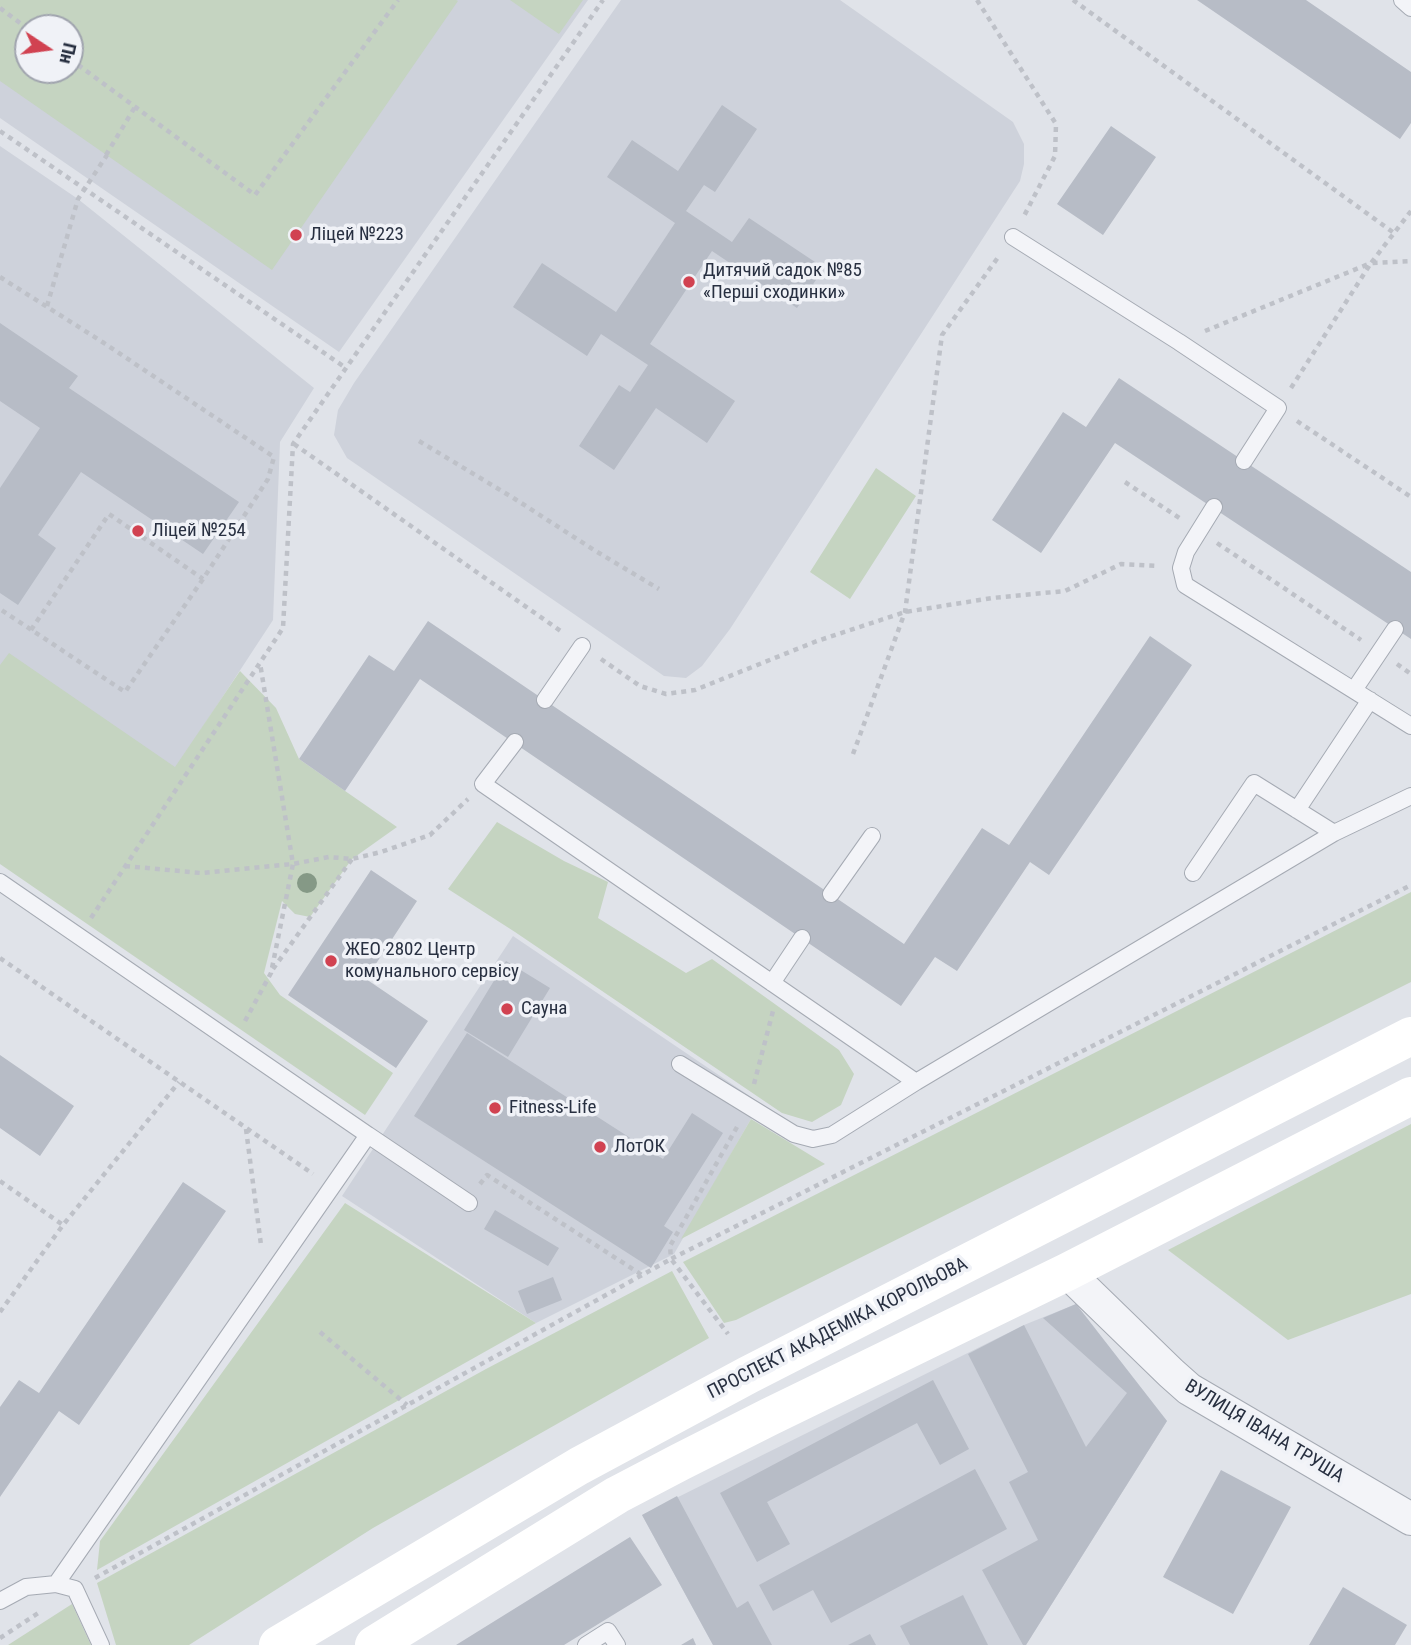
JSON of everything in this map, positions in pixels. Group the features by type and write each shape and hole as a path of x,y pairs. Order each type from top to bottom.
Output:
{"main road":[{"name":"ПРОСПЕКТ АКАДЕМІКА КОРОЛЬОВА","path":"278,1645 579,1466 724,1388 1411,1036"},
{"path":"374,1645 617,1495 769,1417 1067,1272 1411,1096"}],"street":[{"name":"ВУЛИЦЯ ІВАНА ТРУША","path":"1067,1272 1189,1389 1411,1519"}],"lane":[{"path":"1402,0 1411,8"},
{"path":"1013,237 1278,408 1244,461"},
{"path":"1214,508 1186,552 1181,568 1185,585 1411,726"},
{"path":"1354,690 1395,629"},
{"path":"545,700 583,646"},
{"path":"1297,810 1370,700"},
{"path":"515,742 483,784 916,1082"},
{"path":"1193,873 1254,783 1334,833"},
{"path":"680,1064 794,1134 813,1139 832,1135 916,1082 1334,833 1410,799"},
{"path":"831,894 872,836"},
{"path":"0,882 469,1203"},
{"path":"772,983 802,938"},
{"path":"56,1584 368,1135"},
{"path":"0,1601 26,1587 56,1584 75,1589 101,1645"},
{"path":"586,1645 608,1631 617,1645"}],"path":[{"path":"84,69 255,195 398,0"},
{"path":"79,937 283,628 293,444 603,0"},
{"path":"853,754 905,611 942,335 1013,237 1055,156 1056,124 977,0"},
{"path":"1073,0 1394,233"},
{"path":"99,168 135,107"},
{"path":"0,131 346,368"},
{"path":"47,306 78,199 107,156"},
{"path":"1411,211 1371,263 1278,408 1411,497"},
{"path":"1179,342 1371,263 1411,261"},
{"path":"0,277 274,457 268,479 125,692 0,609"},
{"path":"419,441 659,589"},
{"path":"293,444 640,686 666,694 695,690 817,641 905,611 992,597 1065,591 1121,564 1181,568"},
{"path":"1125,482 1411,674"},
{"path":"31,630 109,514 202,579"},
{"path":"260,663 293,864 271,973"},
{"path":"125,866 201,873 293,864 329,857 352,859 430,835 483,784"},
{"path":"233,1043 271,973 352,859"},
{"path":"0,1638 75,1589 671,1259 1411,885"},
{"path":"0,958 332,1187"},
{"path":"0,1312 63,1225 179,1082"},
{"path":"246,1128 266,1283"},
{"path":"469,1203 486,1175 642,1275"},
{"path":"0,1181 63,1225"},
{"path":"671,1259 728,1334"},
{"path":"320,1332 407,1405"}],"shaded area":[{"name":"Ліцей №223","path":"0,0 588,0 339,352 0,118"},
{"name":"Дитячий садок №85 «Перші сходинки»","path":"621,0 840,0 1013,122 1024,144 1024,164 1020,181 730,629 702,666 686,678 664,676 347,458 334,435 338,410 354,383"},
{"name":"Ліцей №254","path":"0,146 78,199 314,388 280,442 273,620 176,768 0,864"},
{"path":"513,936 760,1103 674,1254 536,1323 342,1196"},
{"path":"1076,1304 1167,1421 1026,1645 713,1645 642,1515 1024,1325"}],"green space":[{"path":"0,0 458,1 272,270 0,81"},
{"path":"510,0 583,0 559,34"},
{"path":"876,468 916,496 850,599 810,572"},
{"path":"9,653 175,767 240,671 276,708 299,759 397,827 352,859 310,917 295,914 282,901 264,973 280,995 393,1073 365,1115 0,864 0,665"},
{"path":"497,822 564,861 608,882 598,918 686,973 712,959 839,1050 854,1074 841,1105 812,1122 782,1113 448,889"},
{"path":"1411,892 1411,982 736,1320 724,1323 683,1262"},
{"path":"751,1119 825,1164 681,1239"},
{"path":"1411,1124 1411,1294 1288,1340 1168,1250"},
{"path":"345,1203 536,1323 97,1570 100,1541"},
{"path":"672,1271 709,1338 373,1528 189,1645 116,1645 97,1583 486,1369"},
{"path":"72,1604 91,1645 8,1645"}],"building":[{"path":"1197,0 1306,0 1411,72 1411,123 1400,139"},
{"path":"722,105 757,129 715,192 704,185 686,211 732,242 749,218 824,268 797,308 712,251 650,344 735,401 707,443 656,408 614,470 579,446 619,385 630,392 648,365 601,334 587,356 513,307 542,263 616,312 675,223 607,177 632,140 678,171"},
{"path":"1111,126 1156,157 1103,235 1057,204"},
{"path":"0,323 78,376 69,388 239,502 203,554 81,472 38,535 56,548 18,605 0,593 0,488 40,428 0,401"},
{"path":"1119,378 1411,572 1411,639 1115,443 1041,553 992,520 1063,412 1086,427"},
{"path":"428,621 904,944 982,828 1009,845 1150,636 1192,665 1049,875 1030,862 957,971 935,957 901,1006 420,679 345,791 299,759 369,655 394,671"},
{"path":"371,870 417,901 366,979 428,1021 396,1068 288,995"},
{"name":"Сауна","path":"506,961 550,988 508,1057 464,1030"},
{"path":"467,1033 663,1159 692,1113 723,1133 664,1226 673,1232 651,1268 414,1116"},
{"path":"0,1055 74,1106 40,1156 0,1128"},
{"path":"183,1182 226,1211 79,1425 59,1411 0,1497 0,1407 19,1380 39,1393"},
{"path":"495,1210 559,1248 548,1266 484,1229"},
{"path":"553,1277 562,1300 527,1314 518,1291"},
{"path":"1076,1304 1167,1421 1026,1645 1023,1645 982,1570 1038,1540 1009,1482 1028,1472 968,1354 1024,1325 1086,1447 1127,1393 1043,1318"},
{"path":"933,1380 969,1449 940,1465 917,1423 767,1502 790,1544 757,1562 720,1493"},
{"path":"975,1469 1007,1529 831,1623 813,1590 773,1611 759,1585"},
{"path":"1221,1470 1291,1507 1233,1614 1163,1577"},
{"path":"677,1496 737,1608 748,1601 772,1645 713,1645 642,1515"},
{"path":"630,1537 662,1585 564,1645 456,1645"},
{"path":"1343,1587 1407,1625 1395,1645 1309,1645"},
{"path":"963,1595 988,1645 910,1645 900,1626"},
{"path":"870,1634 876,1645 848,1645"},
{"path":"693,1638 696,1645 681,1645"}],"place":[{"name":"Ліцей №223","path":"296,235"},
{"name":"Дитячий садок №85 «Перші сходинки»","path":"689,282"},
{"name":"Ліцей №254","path":"138,531"},
{"name":"ЖЕО 2802 Центр комунального сервісу","path":"331,961"},
{"name":"Сауна","path":"507,1009"},
{"name":"Fitness-Life","path":"495,1108"},
{"name":"ЛотОК","path":"600,1147"}]}
